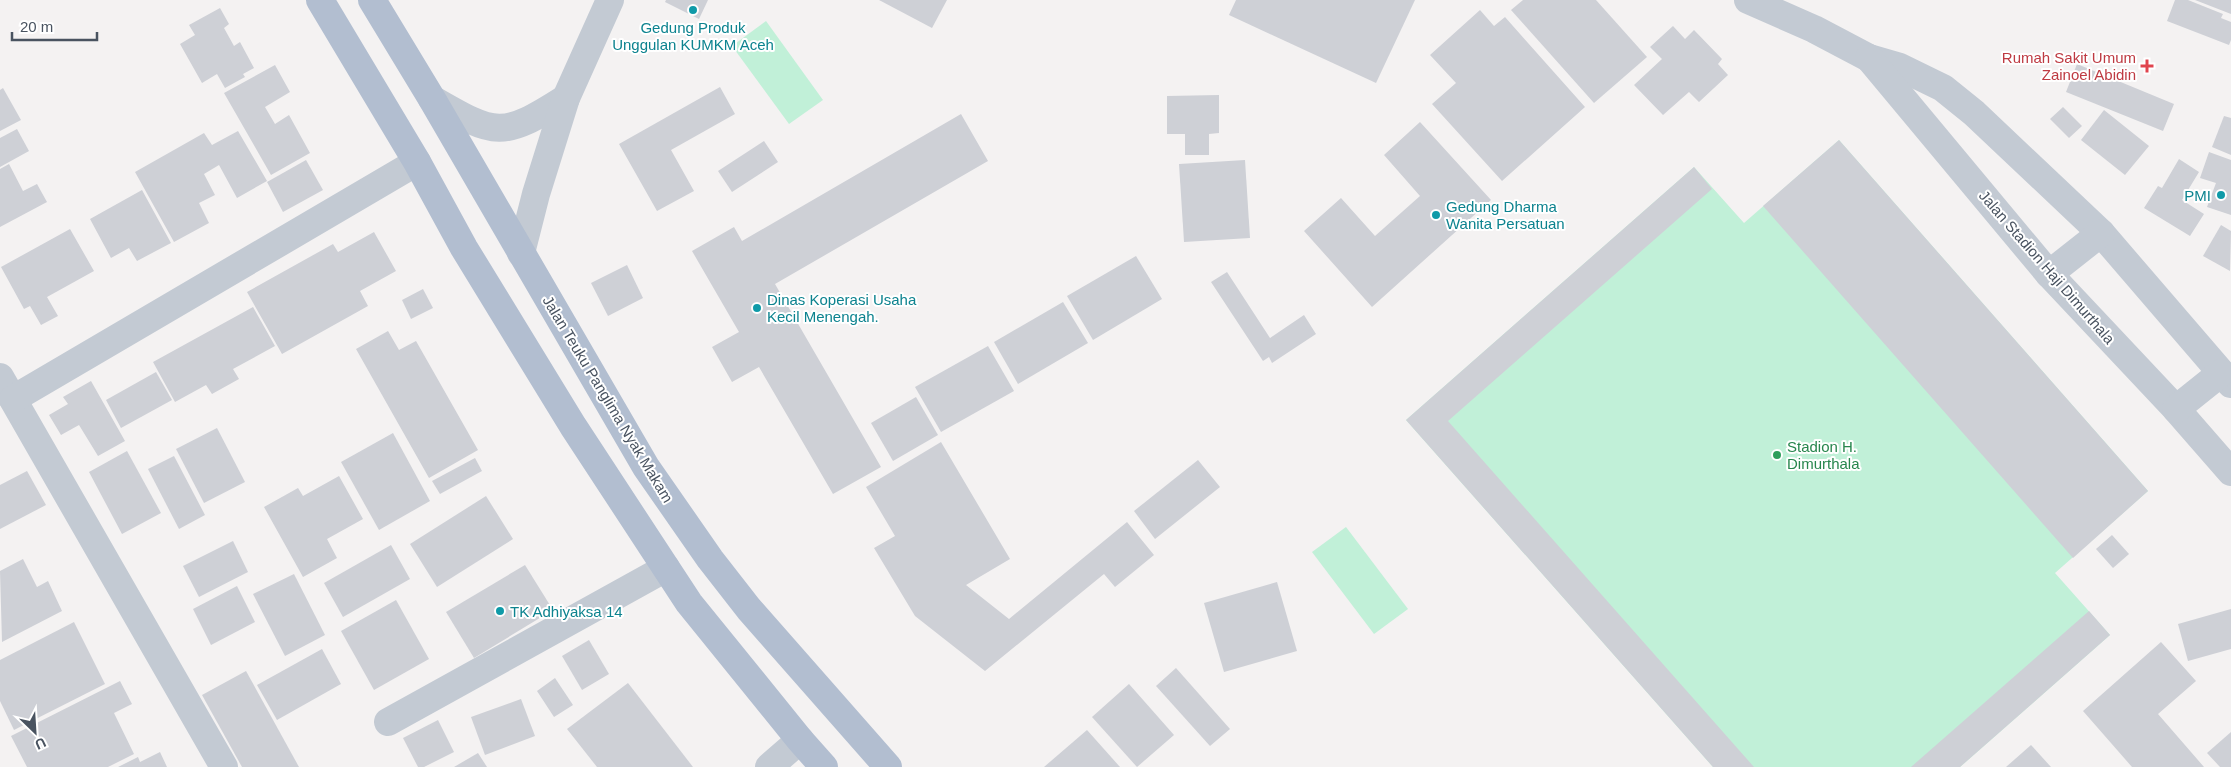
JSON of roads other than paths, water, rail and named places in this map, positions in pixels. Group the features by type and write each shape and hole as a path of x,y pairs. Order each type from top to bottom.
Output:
{"main road":[{"path":"320,0 417,162 464,248 558,401 666,568 689,603 824,767"},
{"name":"Jalan Teuku Panglima Nyak Makam","path":"372,0 432,99 646,467 710,559 749,609 888,767"}],"street":[{"path":"521,253 536,194 566,98 610,0"},
{"name":"Jalan Stadion Haji Dimurthala","path":"1748,0 1814,29 1869,58 1900,67 1943,88 1974,113 2101,233 2226,378"},
{"name":"Jalan Stadion Haji Dimurthala","path":"1869,58 2049,274 2176,409 2231,472"},
{"path":"432,99 482,126 505,129 519,126 535,118 566,98"},
{"path":"224,767 7,388 417,162"},
{"path":"2049,274 2101,233"},
{"path":"2176,409 2226,378"},
{"path":"388,722 666,568"},
{"path":"769,767 800,740"}],"place":[{"name":"Gedung Produk Unggulan KUMKM Aceh","path":"693,10"},
{"name":"Rumah Sakit Umum Zainoel Abidin","path":"2147,66"},
{"name":"PMI","path":"2221,195"},
{"name":"Gedung Dharma Wanita Persatuan","path":"1436,215"},
{"name":"Dinas Koperasi Usaha Kecil Menengah.","path":"757,308"},
{"name":"Stadion H. Dimurthala","path":"1777,455"},
{"name":"TK Adhiyaksa 14","path":"500,611"}]}
